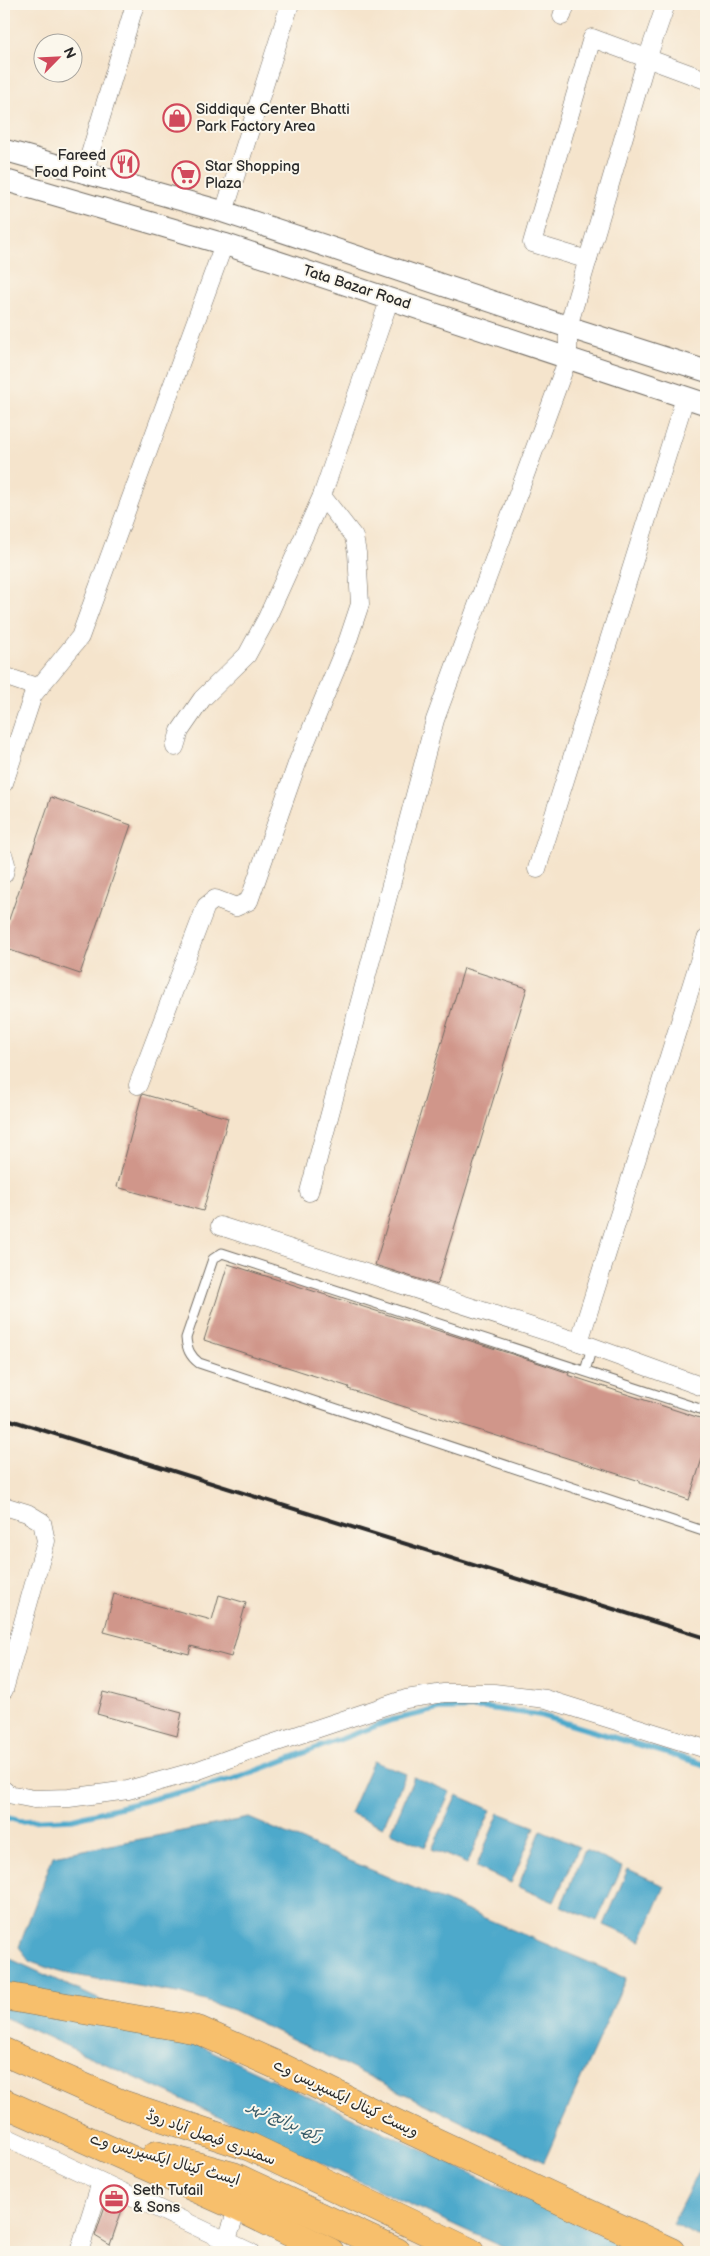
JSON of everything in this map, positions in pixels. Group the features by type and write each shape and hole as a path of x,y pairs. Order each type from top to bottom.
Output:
{"main road":[{"name":"ویسٹ کینال ایکسپریس وے","path":"4,1996 198,2030 249,2052 388,2120 671,2252"},
{"name":"سمندری فیصل آباد روڈ","path":"4,2052 122,2104 250,2148 470,2252"},
{"path":"5,2107 69,2131 238,2207 330,2252"},
{"name":"ایسٹ کینال ایکسپریس وے","path":"69,2131 233,2176 397,2252"}],"street":[{"path":"84,174 135,4"},
{"path":"224,212 290,4"},
{"path":"309,1192 435,720 568,358 568,327 666,4"},
{"path":"588,260 532,243 592,38 706,80"},
{"name":"Tata Bazar Road","path":"4,150 224,212 706,371"},
{"name":"Tata Bazar Road","path":"4,180 224,244 706,404"},
{"path":"4,783 33,695 80,637 224,244"},
{"path":"175,747 180,731 202,698 247,655 267,618 322,496 390,298"},
{"path":"536,869 685,398"},
{"path":"138,1085 206,906 215,899 236,907 249,901 298,761 348,640 360,604 357,553 354,537 322,496"},
{"path":"4,676 39,688"},
{"path":"4,857 6,864 4,874"},
{"path":"585,1345 706,939"},
{"path":"220,1226 585,1345 706,1388"},
{"path":"4,1506 27,1513 42,1522 46,1541 4,1690"},
{"path":"4,1790 8,1794 34,1799 69,1798 128,1790 196,1772 252,1750 406,1699 444,1693 494,1694 546,1699 706,1749"},
{"path":"4,2136 101,2182 224,2247 250,2252"},
{"path":"79,2252 101,2182"},
{"path":"224,2247 238,2207"}],"lane":[{"path":"706,1412 222,1253 213,1259 186,1338 187,1348 192,1357 199,1363 706,1532"},
{"path":"585,1345 585,1371"}],"water":[{"path":"373,1761 406,1774 383,1827 350,1813"},
{"path":"414,1777 450,1792 425,1847 391,1832"},
{"path":"457,1795 491,1810 467,1864 432,1849"},
{"path":"499,1813 535,1827 511,1883 476,1867"},
{"path":"249,1818 626,1978 544,2162 233,2010 183,1994 63,1973 31,1962 19,1947 53,1856"},
{"path":"541,1830 579,1847 554,1902 518,1887"},
{"path":"585,1850 622,1867 597,1921 561,1906"},
{"path":"628,1869 665,1886 641,1941 604,1925"},
{"name":"رکھ برانچ نہر","path":"4,1956 218,2054 638,2252 513,2252 4,2017"},
{"path":"706,2157 706,2240 672,2224"}],"building":[{"path":"51,797 131,825 80,974 4,948 4,934"},
{"path":"464,968 527,988 437,1285 375,1265"},
{"path":"142,1094 228,1118 203,1211 117,1187"},
{"path":"228,1264 518,1356 569,1373 568,1375 706,1420 706,1446 689,1500 640,1483 640,1481 348,1389 349,1387 204,1340"},
{"path":"114,1594 212,1620 219,1595 246,1603 231,1657 191,1646 189,1654 104,1632"},
{"path":"103,1692 182,1713 177,1736 97,1714"},
{"path":"108,2197 124,2204 110,2245 95,2236"}],"waterway":[{"path":"4,1817 20,1821 72,1819 234,1779 392,1720 440,1709 488,1708 539,1715 706,1765"}],"railway":[{"path":"4,1418 706,1638"}],"place":[{"name":"Siddique Center Bhatti Park Factory Area","path":"177,118"},
{"name":"Fareed Food Point","path":"125,164"},
{"name":"Star Shopping Plaza","path":"186,175"},
{"name":"Seth Tufail & Sons","path":"114,2199"}]}
